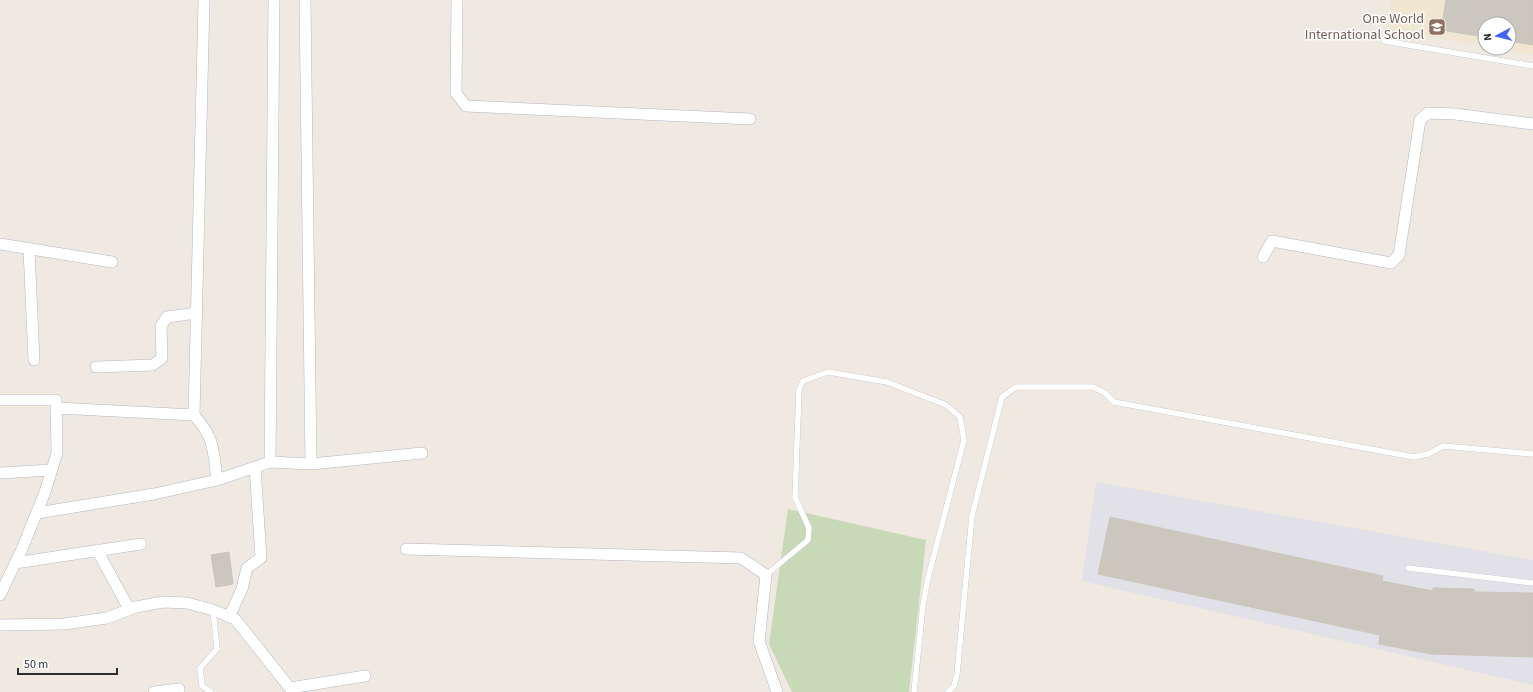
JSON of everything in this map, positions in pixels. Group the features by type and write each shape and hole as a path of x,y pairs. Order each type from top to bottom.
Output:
{"street":[{"path":"204,0 194,415 206,430 212,441 217,480"},
{"path":"270,462 274,0"},
{"path":"304,0 311,464"},
{"path":"457,0 456,93 466,106 750,119"},
{"path":"1263,257 1272,241 1391,263 1399,255 1420,120 1428,113 1455,114 1533,124"},
{"path":"0,244 112,262"},
{"path":"29,249 34,360"},
{"path":"96,367 153,365 162,358 161,326 167,317 196,313"},
{"path":"0,400 56,400 58,453 37,513 0,594"},
{"path":"57,408 194,415"},
{"path":"37,513 154,494 217,480 270,462 311,464 422,453"},
{"path":"229,617 242,589 247,568 262,558 255,467"},
{"path":"0,473 52,470"},
{"path":"15,563 141,544"},
{"path":"97,550 129,609"},
{"path":"406,550 741,558 766,575 759,641 777,692"},
{"path":"0,625 64,624 106,618 129,609 163,602 187,603 213,610 235,619 292,690 365,676"},
{"path":"154,692 179,690"}],"lane":[{"path":"1384,41 1533,66"},
{"path":"766,575 808,540 809,528 795,497 799,390 803,381 828,372 887,382 946,405 960,418 964,440 927,584 923,605 914,692"},
{"path":"948,692 954,686 957,674 972,516 1002,397 1016,387 1093,387 1105,392 1114,402 1414,456 1428,454 1444,446 1533,454"},
{"path":"1408,568 1533,583"},
{"path":"211,692 202,686 200,668 217,649 213,610"}],"shaded area":[{"name":"One World International School","path":"1391,0 1533,0 1533,55 1517,52 1517,16 1477,16 1477,45 1388,30"},
{"path":"1096,482 1533,560 1533,685 1082,581"}],"green space":[{"path":"788,509 926,540 909,692 792,692 769,644"}],"building":[{"path":"1446,0 1533,0 1533,45 1517,42 1517,16 1477,16 1477,36 1441,30"},
{"path":"1110,517 1383,576 1382,581 1433,591 1433,588 1474,589 1474,592 1533,593 1533,657 1431,654 1379,644 1380,635 1098,574"},
{"path":"229,552 233,584 216,587 211,555"}],"place":[{"name":"One World International School","path":"1437,27"}]}
